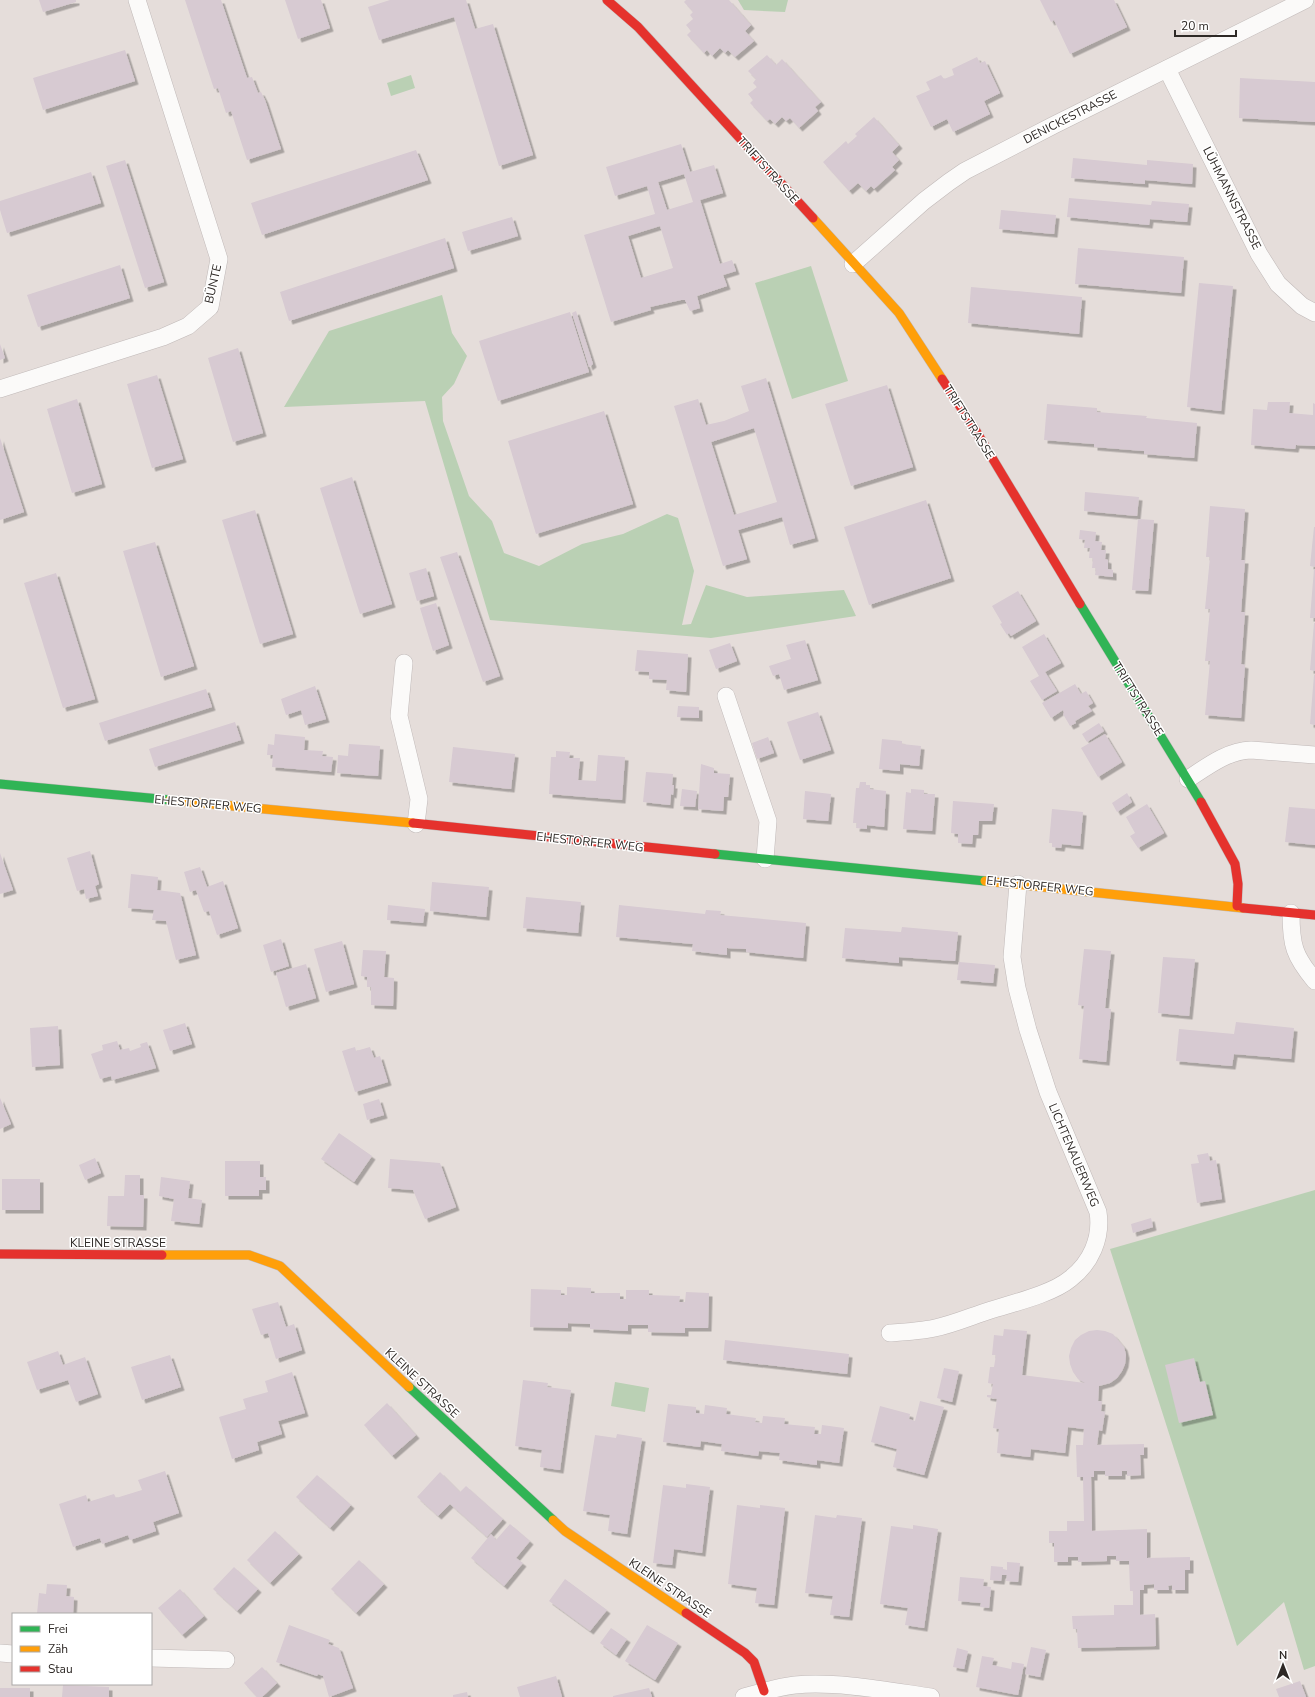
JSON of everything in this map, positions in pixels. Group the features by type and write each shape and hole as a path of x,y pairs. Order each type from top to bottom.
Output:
{"street":[{"name":"BÜNTE","path":"0,389 164,337 188,326 210,307 219,258 137,0"},
{"name":"TRIFTSTRASSE","path":"607,0 638,27 899,313 973,426 1055,564 1188,779 1235,864 1238,884 1237,906"},
{"name":"DENICKESTRASSE","path":"853,264 924,201 966,171 1054,125 1305,0"},
{"name":"LÜHMANNSTRASSE","path":"1167,69 1259,254 1278,284 1302,306 1315,313"},
{"path":"404,663 399,716 419,799 416,824"},
{"path":"726,696 768,821 765,859"},
{"path":"1188,779 1220,758 1240,750 1315,755"},
{"name":"EHESTORFER WEG","path":"0,784 416,824 1315,915"},
{"name":"LICHTENAUERWEG","path":"890,1333 935,1328 1032,1297 1064,1284 1081,1269 1089,1258 1096,1244 1100,1222 1098,1212 1048,1092 1028,1030 1014,975 1013,947 1018,884"},
{"path":"1291,913 1291,933 1295,951 1299,960 1315,981"},
{"name":"KLEINE STRASSE","path":"0,1254 249,1255 280,1266 449,1425 565,1531 745,1653 754,1662 764,1691"},
{"path":"0,1653 12,1654"},
{"path":"152,1658 226,1660"},
{"path":"744,1697 764,1691 796,1685 823,1685 930,1697"}],"green space":[{"path":"738,0 788,0 785,12 744,10"},
{"path":"411,75 415,88 391,96 387,83"},
{"path":"811,266 848,381 792,399 755,283"},
{"path":"442,295 452,333 467,356 454,384 442,397 443,421 469,496 492,521 504,553 539,566 582,544 623,534 667,514 678,518 694,571 682,625 691,624 706,585 747,597 844,590 856,616 711,638 490,620 425,401 284,407 329,331"},
{"path":"1315,1190 1315,1666 1304,1670 1284,1602 1237,1646 1110,1249"},
{"path":"615,1382 649,1388 645,1412 611,1406"}],"building":[{"path":"39,0 76,0 76,2 43,12"},
{"path":"185,0 221,0 247,78 252,77 258,93 261,92 265,100 281,149 247,160 231,111 226,113 218,88 214,89"},
{"path":"285,0 321,0 330,28 298,39"},
{"path":"390,0 466,0 475,29 493,24 533,155 499,166 454,17 379,40 368,7"},
{"path":"686,0 729,0 751,25 745,31 754,41 735,57 728,50 725,53 720,48 712,56 707,50 704,53 687,35 691,31 686,25 693,19 690,15 693,12 684,2"},
{"path":"1040,0 1114,0 1127,27 1070,54 1054,20 1051,22"},
{"path":"125,50 135,81 43,110 33,78"},
{"path":"767,55 776,65 782,59 821,102 815,107 818,111 799,128 790,118 786,121 782,117 775,124 770,119 767,121 750,103 753,100 748,94 757,87 753,83 756,79 748,71"},
{"path":"977,57 980,63 985,61 1000,93 984,101 990,114 953,132 947,119 931,127 916,96 930,90 926,82 941,75 944,79 954,75 952,69"},
{"path":"1240,78 1315,82 1315,122 1239,118"},
{"path":"874,117 899,145 892,152 899,160 892,167 895,170 874,189 871,186 866,191 858,183 849,191 823,162 846,141 848,144 857,136 855,134"},
{"path":"681,144 690,172 714,165 723,193 700,200 720,264 732,260 736,271 723,275 727,286 697,296 700,308 690,311 685,300 681,300 650,307 651,310 611,322 584,235 655,214 647,186 615,196 606,167","holes":["684,174 693,202 667,210 658,182","660,226 673,268 641,278 628,236"]},
{"path":"416,150 428,180 262,235 251,203"},
{"path":"1073,158 1147,165 1147,160 1193,164 1192,184 1145,180 1145,184 1071,178"},
{"path":"125,160 164,282 145,288 106,166"},
{"path":"91,172 101,203 7,233 0,210 0,201"},
{"path":"1069,198 1151,205 1152,201 1189,204 1187,222 1150,219 1149,225 1067,217"},
{"path":"1001,210 1056,215 1054,234 999,229"},
{"path":"512,217 518,236 468,251 462,232"},
{"path":"445,238 454,268 289,321 280,292"},
{"path":"1078,248 1184,257 1181,293 1075,284"},
{"path":"120,265 130,298 38,327 27,295"},
{"path":"1199,283 1233,286 1221,411 1187,407"},
{"path":"971,287 1082,297 1079,334 968,323"},
{"path":"576,311 593,364 589,367 572,313"},
{"path":"570,312 589,372 498,401 479,341"},
{"path":"0,344 5,358 0,360"},
{"path":"238,348 263,433 233,442 208,358"},
{"path":"157,375 183,459 152,468 127,384"},
{"path":"766,378 815,538 790,545 782,517 738,530 747,559 723,566 674,406 698,399 706,425 724,421 749,411 741,386","holes":["754,428 777,502 734,515 711,442"]},
{"path":"887,385 913,467 851,486 825,404"},
{"path":"77,399 102,484 72,493 47,409"},
{"path":"1268,402 1290,402 1289,413 1313,415 1313,403 1315,404 1315,446 1296,445 1295,449 1251,445 1253,409 1267,410"},
{"path":"1047,404 1097,408 1097,412 1147,416 1146,418 1197,423 1194,458 1144,454 1144,451 1094,447 1094,444 1044,440"},
{"path":"604,411 633,504 536,534 508,441"},
{"path":"0,438 24,512 0,520"},
{"path":"352,477 392,604 360,614 320,488"},
{"path":"1085,492 1139,497 1137,516 1084,511"},
{"path":"926,500 951,578 869,605 844,527"},
{"path":"1210,506 1245,509 1241,560 1245,560 1241,612 1245,612 1241,664 1245,665 1241,718 1205,715 1210,661 1205,661 1210,609 1205,609 1210,557 1206,557"},
{"path":"255,510 293,634 260,644 222,520"},
{"path":"1138,519 1154,520 1148,591 1132,590"},
{"path":"1315,527 1315,567 1310,566"},
{"path":"1080,530 1096,532 1095,541 1102,542 1101,550 1106,550 1105,559 1108,560 1108,569 1113,570 1113,577 1095,575 1096,568 1092,568 1093,558 1089,558 1090,548 1084,548 1085,540 1079,539"},
{"path":"155,542 194,666 161,677 123,551"},
{"path":"457,552 500,676 483,682 440,557"},
{"path":"426,568 434,596 417,601 409,573"},
{"path":"1314,569 1315,618 1310,618"},
{"path":"56,573 95,699 63,708 24,583"},
{"path":"1018,591 1036,621 1011,636 1009,633 1007,635 1000,624 1002,623 992,606"},
{"path":"436,603 449,645 433,651 420,608"},
{"path":"1315,623 1315,671 1310,670"},
{"path":"1044,634 1061,663 1045,672 1057,691 1042,700 1030,681 1039,676 1022,647"},
{"path":"805,640 818,680 784,690 779,674 773,676 769,666 791,659 786,645"},
{"path":"730,643 737,661 716,669 709,650"},
{"path":"637,650 688,654 686,692 666,690 667,680 649,679 649,672 635,671"},
{"path":"1315,675 1315,725 1310,724"},
{"path":"1075,684 1081,694 1086,691 1093,703 1088,706 1092,711 1075,721 1076,723 1070,726 1063,714 1063,710 1051,718 1042,703"},
{"path":"315,686 326,719 305,725 301,710 286,715 281,699"},
{"path":"206,689 212,707 105,741 99,723"},
{"path":"678,706 699,707 699,718 677,717"},
{"path":"818,712 831,750 800,760 787,722"},
{"path":"235,722 241,740 155,767 149,749"},
{"path":"1099,723 1104,731 1087,742 1082,734"},
{"path":"275,734 305,737 304,750 323,751 322,756 333,757 331,772 272,767 273,755 267,755 268,744 274,745"},
{"path":"1105,734 1122,762 1098,777 1081,748"},
{"path":"768,737 774,753 757,759 752,743"},
{"path":"882,739 902,741 902,744 921,746 919,766 900,764 900,771 879,769"},
{"path":"349,744 380,746 378,776 337,773 338,755 348,756"},
{"path":"453,747 515,754 511,789 449,782"},
{"path":"556,751 570,752 569,758 580,758 578,780 596,781 598,755 625,757 622,800 549,794 551,757 556,757"},
{"path":"701,764 714,768 714,773 730,774 728,797 724,797 723,811 698,809"},
{"path":"646,772 673,774 672,785 674,785 670,805 643,802"},
{"path":"860,782 866,782 866,785 870,785 870,789 886,791 884,827 867,825 867,829 856,828 857,823 853,823 856,788 859,788"},
{"path":"682,789 697,791 695,807 680,806"},
{"path":"911,789 924,790 924,794 935,794 932,831 903,829 906,792 911,793"},
{"path":"805,791 831,794 828,821 803,819"},
{"path":"1127,793 1132,802 1117,812 1112,803"},
{"path":"953,801 994,804 992,821 979,821 978,835 973,835 972,844 958,843 958,834 951,833"},
{"path":"1147,804 1164,833 1138,848 1130,836 1135,833 1126,817"},
{"path":"1289,807 1315,809 1315,845 1285,842"},
{"path":"1052,809 1083,812 1080,846 1062,844 1061,848 1052,847 1052,843 1049,843"},
{"path":"90,851 99,884 95,886 98,896 86,899 84,889 77,891 67,858"},
{"path":"0,853 13,890 0,894"},
{"path":"200,867 207,887 223,881 238,928 217,935 209,911 204,912 196,890 190,892 184,872"},
{"path":"131,874 158,877 157,890 180,893 196,955 176,960 166,921 152,920 154,910 128,908"},
{"path":"432,882 489,887 486,917 430,911"},
{"path":"526,897 581,902 578,933 523,928"},
{"path":"388,905 425,909 423,923 387,920"},
{"path":"619,905 705,914 706,910 721,911 720,915 806,923 803,958 746,952 746,949 727,948 727,955 692,951 693,944 616,937"},
{"path":"902,927 958,932 955,961 899,957 899,963 842,958 845,928 901,932"},
{"path":"281,939 289,966 271,972 263,945"},
{"path":"342,941 354,984 326,992 314,949"},
{"path":"1084,949 1111,951 1105,1008 1111,1009 1106,1062 1079,1059 1084,1006 1078,1005"},
{"path":"363,950 386,951 384,977 394,978 393,1006 371,1005 371,987 367,987 367,977 361,976"},
{"path":"1163,957 1195,959 1189,1016 1158,1013"},
{"path":"959,962 995,965 993,983 957,980"},
{"path":"306,964 316,998 286,1007 276,973"},
{"path":"1236,1022 1294,1028 1291,1059 1234,1054 1232,1066 1176,1061 1179,1029 1234,1034"},
{"path":"185,1023 192,1044 170,1051 163,1030"},
{"path":"58,1026 60,1065 32,1067 30,1028"},
{"path":"117,1041 120,1050 129,1048 130,1051 141,1047 140,1044 147,1042 156,1068 112,1080 111,1076 100,1079 91,1054 103,1050 102,1045"},
{"path":"355,1047 356,1051 370,1047 374,1058 380,1056 388,1082 355,1092 342,1051"},
{"path":"0,1098 11,1124 0,1129"},
{"path":"379,1099 384,1115 367,1120 363,1104"},
{"path":"339,1133 372,1156 354,1182 321,1159"},
{"path":"1208,1153 1210,1161 1216,1160 1222,1199 1197,1203 1191,1164 1199,1163 1197,1155"},
{"path":"95,1158 101,1173 85,1180 79,1165"},
{"path":"390,1159 440,1163 456,1207 425,1219 413,1190 388,1188"},
{"path":"225,1161 260,1161 260,1177 266,1177 266,1190 259,1190 259,1196 225,1196"},
{"path":"125,1175 140,1175 140,1195 144,1195 143,1227 107,1226 108,1196 124,1196"},
{"path":"161,1177 190,1181 188,1198 202,1200 199,1224 171,1221 174,1199 159,1196"},
{"path":"2,1179 40,1179 40,1210 2,1210"},
{"path":"1151,1218 1153,1227 1133,1233 1131,1224"},
{"path":"567,1287 591,1288 591,1293 620,1293 620,1299 626,1299 626,1290 649,1290 649,1295 680,1296 679,1302 685,1302 686,1292 709,1293 708,1328 685,1328 685,1333 648,1332 648,1325 628,1325 628,1331 590,1329 590,1324 568,1323 568,1328 530,1327 531,1289 561,1290 561,1295 567,1295"},
{"path":"278,1302 286,1327 294,1324 302,1350 276,1359 268,1333 261,1335 252,1309"},
{"path":"1004,1329 1027,1331 1022,1375 1085,1383 1078,1379 1073,1372 1069,1356 1075,1340 1089,1331 1105,1331 1113,1334 1124,1347 1126,1355 1125,1364 1122,1371 1117,1378 1110,1383 1099,1386 1098,1401 1102,1401 1101,1411 1105,1412 1102,1431 1099,1430 1097,1445 1144,1444 1144,1455 1140,1455 1141,1475 1127,1476 1127,1471 1122,1471 1122,1476 1105,1476 1105,1471 1094,1471 1094,1477 1091,1477 1092,1531 1147,1529 1147,1558 1190,1557 1190,1570 1185,1570 1185,1590 1172,1590 1172,1585 1168,1586 1169,1590 1154,1590 1154,1584 1144,1585 1144,1590 1140,1590 1140,1615 1155,1614 1156,1646 1078,1648 1077,1629 1073,1629 1072,1616 1114,1615 1114,1605 1133,1605 1133,1591 1130,1591 1129,1561 1116,1561 1116,1556 1107,1556 1107,1561 1078,1562 1078,1557 1068,1557 1068,1562 1054,1562 1054,1543 1049,1543 1049,1531 1067,1531 1067,1521 1084,1521 1083,1477 1077,1477 1076,1445 1083,1445 1084,1429 1068,1427 1065,1453 1031,1449 1030,1457 997,1453 999,1429 993,1428 997,1399 987,1397 987,1395 991,1395 993,1384 988,1383 990,1367 994,1367 996,1355 992,1355 994,1335 1003,1336"},
{"path":"725,1340 849,1354 847,1374 723,1360"},
{"path":"58,1351 63,1365 85,1357 98,1394 76,1402 68,1380 37,1390 27,1362"},
{"path":"170,1355 181,1387 142,1400 131,1367"},
{"path":"1194,1358 1200,1382 1205,1381 1213,1415 1179,1423 1165,1365"},
{"path":"944,1368 959,1371 952,1402 937,1398"},
{"path":"292,1372 305,1413 278,1421 282,1434 257,1442 259,1450 232,1459 219,1417 246,1409 243,1399 268,1392 265,1381"},
{"path":"523,1380 548,1383 547,1387 571,1390 560,1470 540,1467 542,1450 515,1446"},
{"path":"920,1401 944,1407 924,1475 893,1467 897,1449 871,1442 880,1406 910,1414 909,1419 915,1421"},
{"path":"387,1403 416,1435 392,1456 364,1425"},
{"path":"668,1404 696,1407 696,1413 704,1414 705,1405 727,1408 726,1414 756,1418 755,1422 762,1423 763,1416 785,1418 784,1424 815,1427 814,1434 821,1434 822,1425 844,1428 839,1463 817,1460 817,1465 779,1460 780,1453 759,1451 758,1456 721,1451 722,1444 701,1441 700,1447 663,1442"},
{"path":"617,1434 642,1438 627,1534 608,1531 610,1515 583,1511 595,1435 616,1438"},
{"path":"165,1471 179,1513 153,1522 156,1531 130,1540 128,1535 102,1544 100,1538 73,1547 59,1504 86,1495 88,1502 114,1494 116,1498 142,1490 138,1480"},
{"path":"440,1472 460,1492 466,1486 503,1519 487,1537 450,1504 438,1516 417,1497"},
{"path":"317,1475 351,1505 330,1528 296,1497"},
{"path":"686,1484 710,1487 702,1553 674,1549 672,1565 653,1563 663,1485 686,1488"},
{"path":"737,1505 760,1508 760,1505 785,1508 774,1605 755,1603 757,1588 728,1584"},
{"path":"815,1515 836,1518 837,1515 862,1518 849,1617 830,1615 833,1596 805,1593"},
{"path":"510,1524 530,1541 516,1558 523,1563 504,1586 471,1558 491,1534 496,1540"},
{"path":"913,1525 938,1529 924,1628 905,1625 908,1608 880,1604 891,1526 913,1529"},
{"path":"275,1531 299,1554 270,1583 247,1560"},
{"path":"359,1560 384,1584 356,1613 331,1589"},
{"path":"1007,1562 1020,1563 1018,1582 1006,1581 1007,1575 1002,1575 1001,1581 990,1580 991,1566 1003,1567 1003,1569 1007,1570"},
{"path":"234,1567 258,1589 237,1611 213,1589"},
{"path":"960,1577 984,1579 983,1586 991,1587 989,1608 980,1607 981,1603 958,1601"},
{"path":"565,1579 607,1610 590,1631 549,1601"},
{"path":"47,1584 67,1585 66,1596 74,1597 73,1613 37,1613 39,1593 46,1594"},
{"path":"180,1589 204,1616 182,1635 158,1608"},
{"path":"289,1625 330,1640 328,1644 339,1648 353,1688 329,1697 323,1676 318,1674 317,1676 276,1662"},
{"path":"647,1625 678,1643 655,1680 625,1661"},
{"path":"611,1628 627,1639 616,1655 600,1643"},
{"path":"1031,1647 1046,1650 1040,1677 1025,1674"},
{"path":"957,1648 968,1651 964,1669 953,1667"},
{"path":"982,1656 994,1658 992,1665 1011,1669 1012,1662 1024,1664 1018,1695 976,1687"},
{"path":"262,1667 277,1683 262,1697 257,1697 244,1683"},
{"path":"556,1676 562,1697 520,1697 517,1687"},
{"path":"1300,1681 1306,1697 1279,1697 1276,1689"},
{"path":"63,1685 109,1687 109,1697 62,1697"},
{"path":"0,1688 30,1688 30,1697 0,1697"},
{"path":"649,1688 652,1697 613,1697 613,1696"},
{"path":"467,1692 468,1697 453,1697 453,1695"}],"traffic: fast":[{"path":"1080,604 1201,802"},
{"path":"0,784 170,800"},
{"path":"715,854 985,881"},
{"path":"409,1387 553,1520"}],"traffic: slow":[{"path":"813,218 899,313 942,379"},
{"path":"170,800 413,823"},
{"path":"985,881 1243,908"},
{"path":"162,1255 249,1255 280,1266 409,1387"},
{"path":"553,1520 565,1531 686,1613"}],"traffic: jam":[{"path":"607,0 638,27 813,218"},
{"path":"942,379 973,426 1080,604"},
{"path":"1201,802 1235,864 1238,884 1237,906"},
{"path":"413,823 715,854"},
{"path":"1243,908 1315,915"},
{"path":"0,1254 162,1255"},
{"path":"686,1613 745,1653 754,1662 764,1691"}]}
